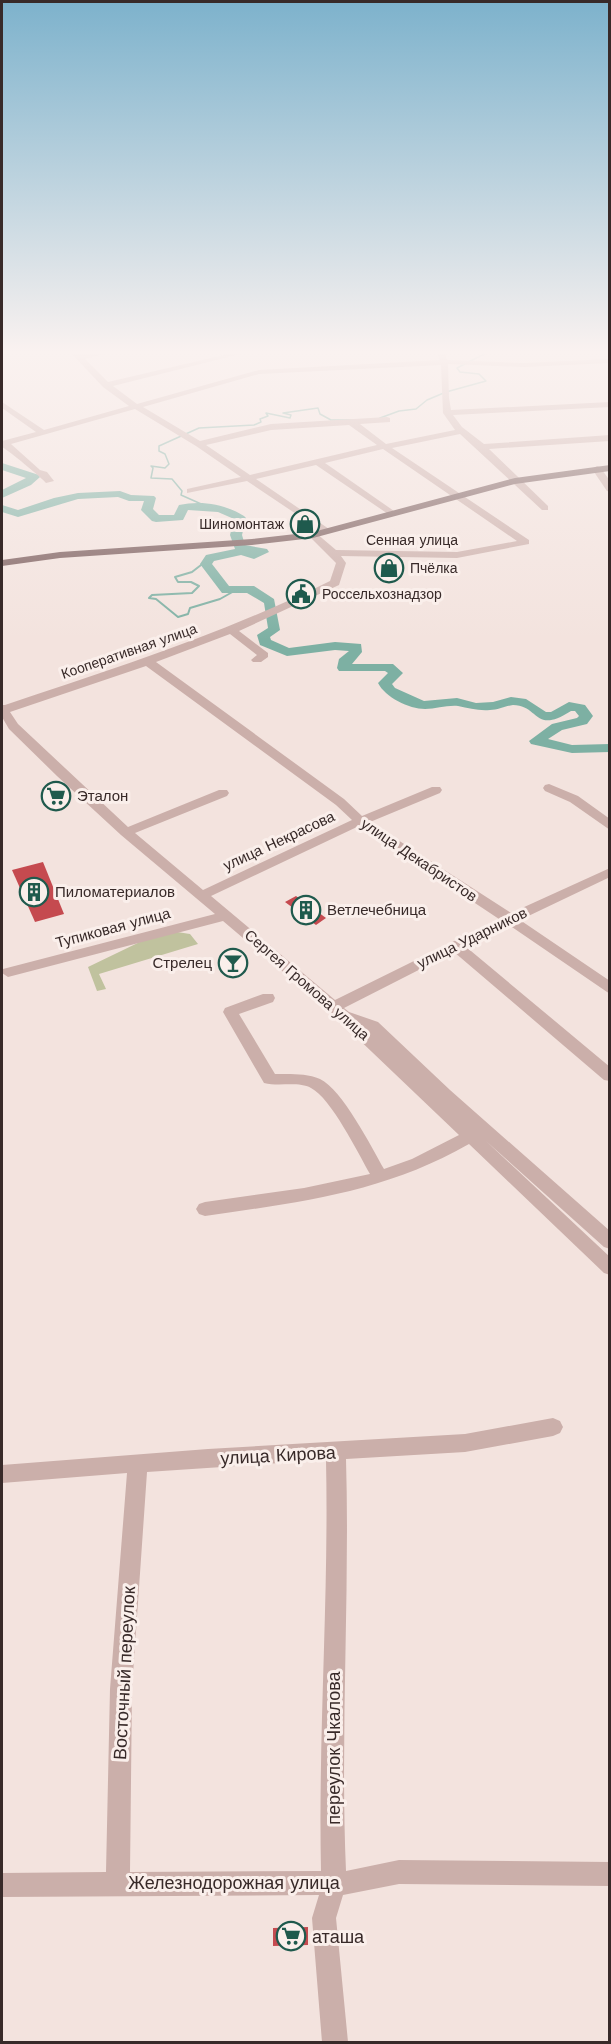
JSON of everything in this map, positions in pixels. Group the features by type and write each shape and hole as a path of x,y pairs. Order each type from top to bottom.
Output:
{"main road":[{"path":"2,563 44,556 252,542 313,535 515,481 609,468"}],"street":[{"path":"10,449 37,472 44,474 49,481"},
{"path":"207,449 326,531"},
{"path":"190,491 372,449"},
{"path":"386,449 454,496"},
{"path":"484,449 545,508"},
{"path":"318,462 391,513"},
{"path":"597,469 609,489"},
{"name":"Сенная улица","path":"333,553 457,555 526,542 454,496"},
{"path":"313,535 333,553"},
{"name":"Кооперативная улица","path":"2,709 232,631 271,614 335,583 341,563 333,553"},
{"path":"232,631 264,656 257,660"},
{"name":"улица Декабристов","path":"147,661 340,802 360,821 569,958 609,989"},
{"name":"Сергея Громова улица","path":"2,709 14,726 126,832 338,1010 609,1268"},
{"path":"549,788 574,799 609,826"},
{"name":"улица Некрасова","path":"203,895 390,807 436,790"},
{"path":"126,832 223,793"},
{"name":"улица Ударников","path":"338,1010 455,945 605,878"},
{"name":"Тупиковая улица","path":"8,972 227,915"},
{"path":"455,945 609,1076"},
{"path":"268,998 230,1012 270,1079 299,1080 318,1084 347,1123 380,1177"},
{"path":"338,1010 373,1026 444,1094 609,1242"},
{"path":"205,1209 380,1177 435,1156 470,1136"},
{"name":"улица Кирова","path":"2,1474 465,1443 553,1427"},
{"name":"переулок Чкалова","path":"335,2043 324,1918 334,1885 331,1797 338,1536 336,1452"},
{"name":"Восточный переулок","path":"118,1882 121,1689 138,1464"},
{"name":"Железнодорожная улица","path":"2,1885 316,1881 334,1885 399,1872 609,1874"}],"green space":[{"path":"177,932 190,934 198,944 99,974 106,989 97,991 88,967 146,939"}],"building":[{"name":"Пиломатериалов","path":"43,862 64,914 35,922 12,870"},
{"name":"Ветлечебница","path":"296,896 326,918 316,925 285,902"},
{"name":"аташа","path":"308,1927 308,1945 273,1946 273,1928"}],"waterway":[{"path":"159,449 165,454 169,464 165,468 151,466 153,468 151,478 172,479 182,491 181,495 208,507"},
{"path":"2,466 14,472 35,477 2,495"},
{"path":"2,508 18,514 58,500 78,496 120,494 129,498 150,498 147,510 156,519 179,518 183,507 206,507 227,511 240,518 236,535 240,548 263,552 254,555 241,551 210,558 206,564 226,590 250,589 270,602 274,630 263,635 265,642 287,652 335,646 356,647 355,652 346,659 344,668 388,667 396,673 385,683 389,691 422,705 457,702 476,707 494,706 511,701 526,703 543,716 554,716 569,706 580,708 586,716 582,721 557,727 536,741 572,749 610,748"},
{"path":"210,558 192,572 175,577 178,582 191,582 199,586 192,593 152,595 149,598 156,599 178,617 188,614 190,608 220,599 236,590"}],"place":[{"name":"Шиномонтаж","path":"305,524"},
{"name":"Пчёлка","path":"389,568"},
{"name":"Россельхознадзор","path":"301,594"},
{"name":"Эталон","path":"56,796"},
{"name":"Пиломатериалов","path":"34,892"},
{"name":"Ветлечебница","path":"306,910"},
{"name":"Стрелец","path":"233,963"},
{"name":"аташа","path":"291,1936"}]}
